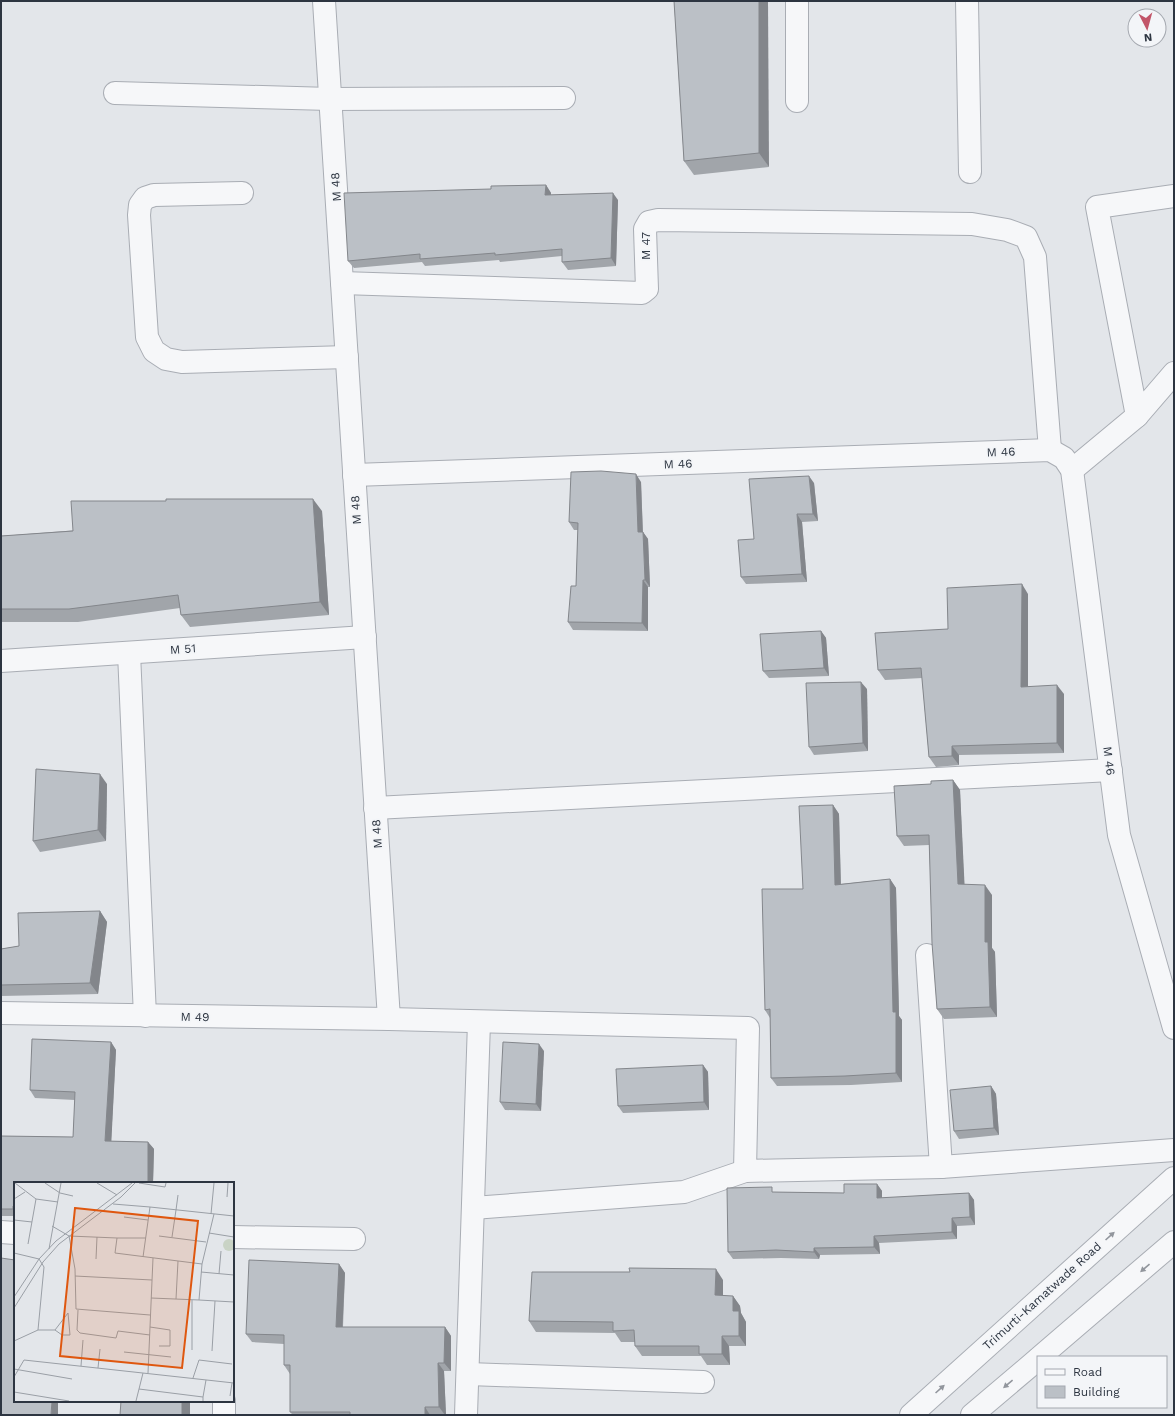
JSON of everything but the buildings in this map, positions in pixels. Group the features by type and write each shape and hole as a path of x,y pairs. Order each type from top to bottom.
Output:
{"street":[{"name":"M 48","path":"324,1 389,1019"},
{"path":"797,1 797,101"},
{"path":"967,1 970,172"},
{"path":"115,93 330,99 564,98"},
{"path":"242,192 154,195 145,198 140,205 139,215 147,337 154,351 166,359 193,362 347,357"},
{"path":"1137,416 1097,207 1174,196"},
{"name":"M 47","path":"342,283 642,293 647,288 645,229 649,222 658,220 972,224 1006,230 1026,237 1036,257 1050,450"},
{"path":"1050,450 1064,458 1072,470 1137,416 1174,373"},
{"name":"M 46","path":"354,475 1050,450"},
{"name":"M 46","path":"1072,470 1119,835 1174,1028"},
{"name":"M 51","path":"1,661 364,637"},
{"path":"129,653 145,1016"},
{"path":"375,808 1111,770"},
{"path":"927,955 941,1167"},
{"name":"M 49","path":"1,1014 389,1019 748,1028 745,1172"},
{"path":"466,1415 479,1022"},
{"path":"473,1208 684,1192 745,1172 941,1167 1174,1150"},
{"name":"Trimurti-Kamatwade Road","path":"911,1415 1174,1178"},
{"path":"1,1232 14,1233"},
{"path":"234,1237 354,1239"},
{"path":"1041,1356 1174,1242"},
{"path":"972,1415 1037,1360"},
{"path":"468,1374 703,1382"},
{"path":"224,1402 224,1415"}]}
